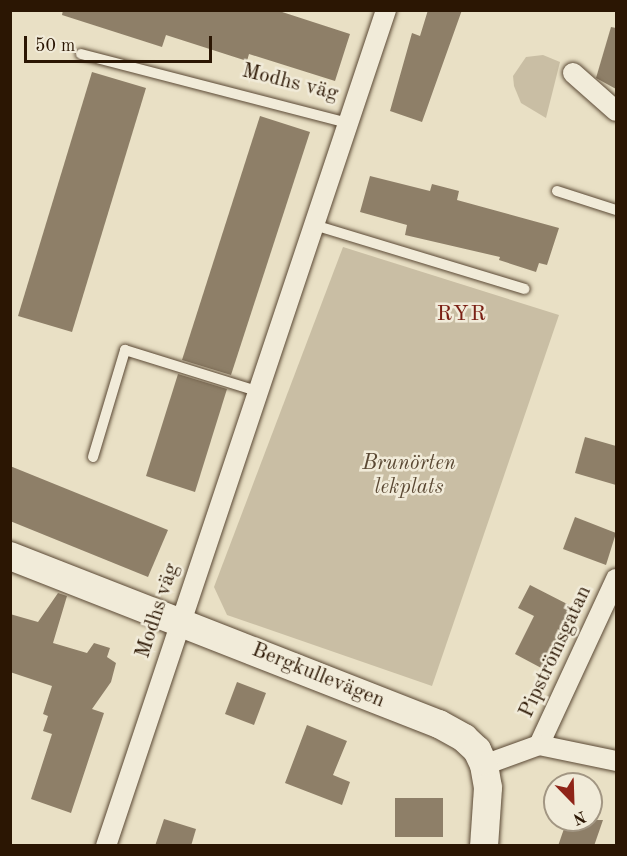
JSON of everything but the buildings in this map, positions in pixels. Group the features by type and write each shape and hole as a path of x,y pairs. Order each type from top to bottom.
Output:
{"street":[{"name":"Modhs väg","path":"106,846 179,621 387,10"},
{"path":"573,73 616,111"},
{"name":"Bergkullevägen","path":"10,556 439,724 464,738 477,750 484,765"},
{"name":"Pipströmsgatan","path":"539,745 616,579"},
{"path":"484,846 488,788 484,765 539,745 616,761"}],"lane":[{"name":"Modhs väg","path":"81,54 348,123"},
{"path":"557,191 616,210"},
{"path":"314,225 525,289"},
{"path":"93,457 125,350 257,391"}],"green space":[{"path":"543,55 560,62 546,118 521,103 514,86 513,76 526,57"},
{"name":"Brunörten lekplats","path":"343,247 559,315 432,686 227,615 214,587"}],"district":[{"name":"RYR","path":"462,315"}]}
